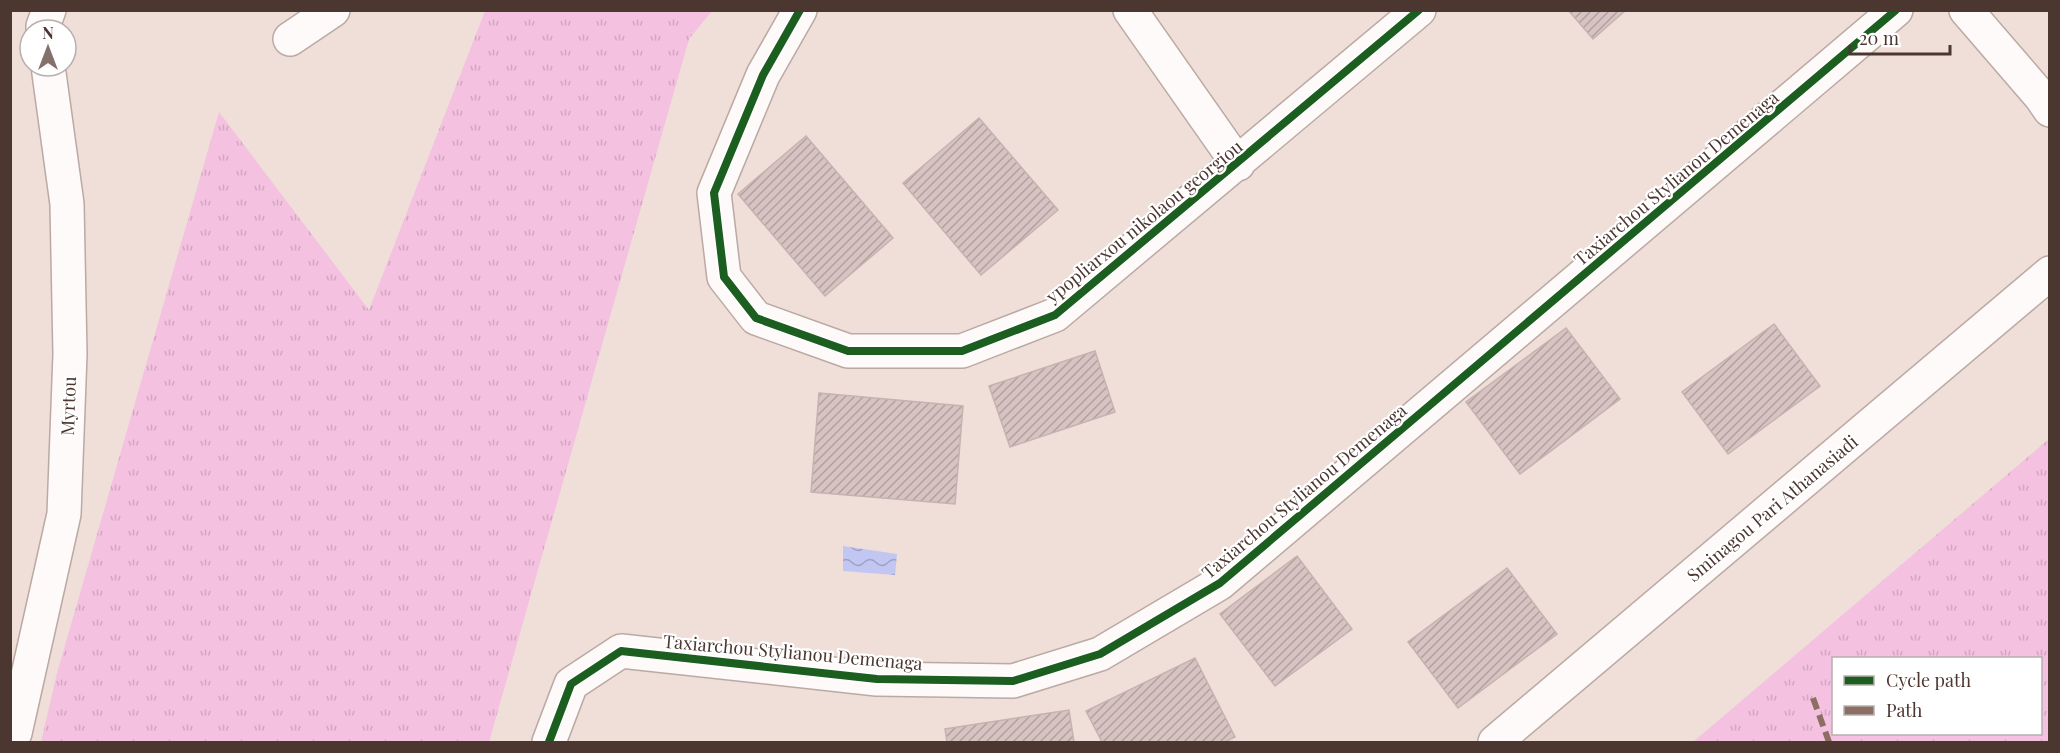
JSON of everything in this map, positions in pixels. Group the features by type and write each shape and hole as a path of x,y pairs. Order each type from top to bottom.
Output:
{"street":[{"path":"290,39 333,10"},
{"name":"ypopliarxou nikolaou georgiou","path":"800,10 763,75 714,193 724,277 756,318 848,351 962,351 1054,315 1238,164 1419,10"},
{"path":"1130,10 1238,164"},
{"name":"Taxiarchou Stylianou Demenaga","path":"549,742 571,684 621,651 877,679 1013,681 1100,654 1220,583 1896,10"},
{"path":"1966,10 2049,110"},
{"name":"Myrtou","path":"10,741 15,733 64,514 70,354 67,204 50,78"},
{"name":"Sminagou Pari Athanasiadi","path":"1495,742 2049,273"}],"green space":[{"path":"485,11 712,11 689,39 489,742 41,742 57,673 219,112 369,310"},
{"path":"2049,439 2049,742 1693,742"}],"water":[{"path":"843,546 897,554 895,575 843,571"}],"building":[{"path":"1568,10 1626,10 1593,39"},
{"path":"979,118 1058,210 981,275 903,183"},
{"path":"806,136 893,238 825,296 738,194"},
{"path":"1774,324 1820,386 1728,454 1682,392"},
{"path":"1566,328 1620,399 1520,474 1466,402"},
{"path":"1095,351 1115,412 1010,447 989,386"},
{"path":"819,393 963,406 955,504 811,492"},
{"path":"1297,556 1352,629 1275,686 1220,614"},
{"path":"1507,568 1557,634 1458,708 1408,642"},
{"path":"1195,658 1235,737 1225,742 1102,742 1086,711"},
{"path":"1069,710 1074,742 947,742 945,729"}],"marked path":[{"path":"1813,698 1829,742"}],"cycle path":[{"path":"800,10 763,75 714,193 724,277 756,318 848,351 962,351 1055,315 1419,10"},
{"path":"549,742 571,684 621,651 877,679 1013,681 1100,654 1220,583 1896,10"}]}
